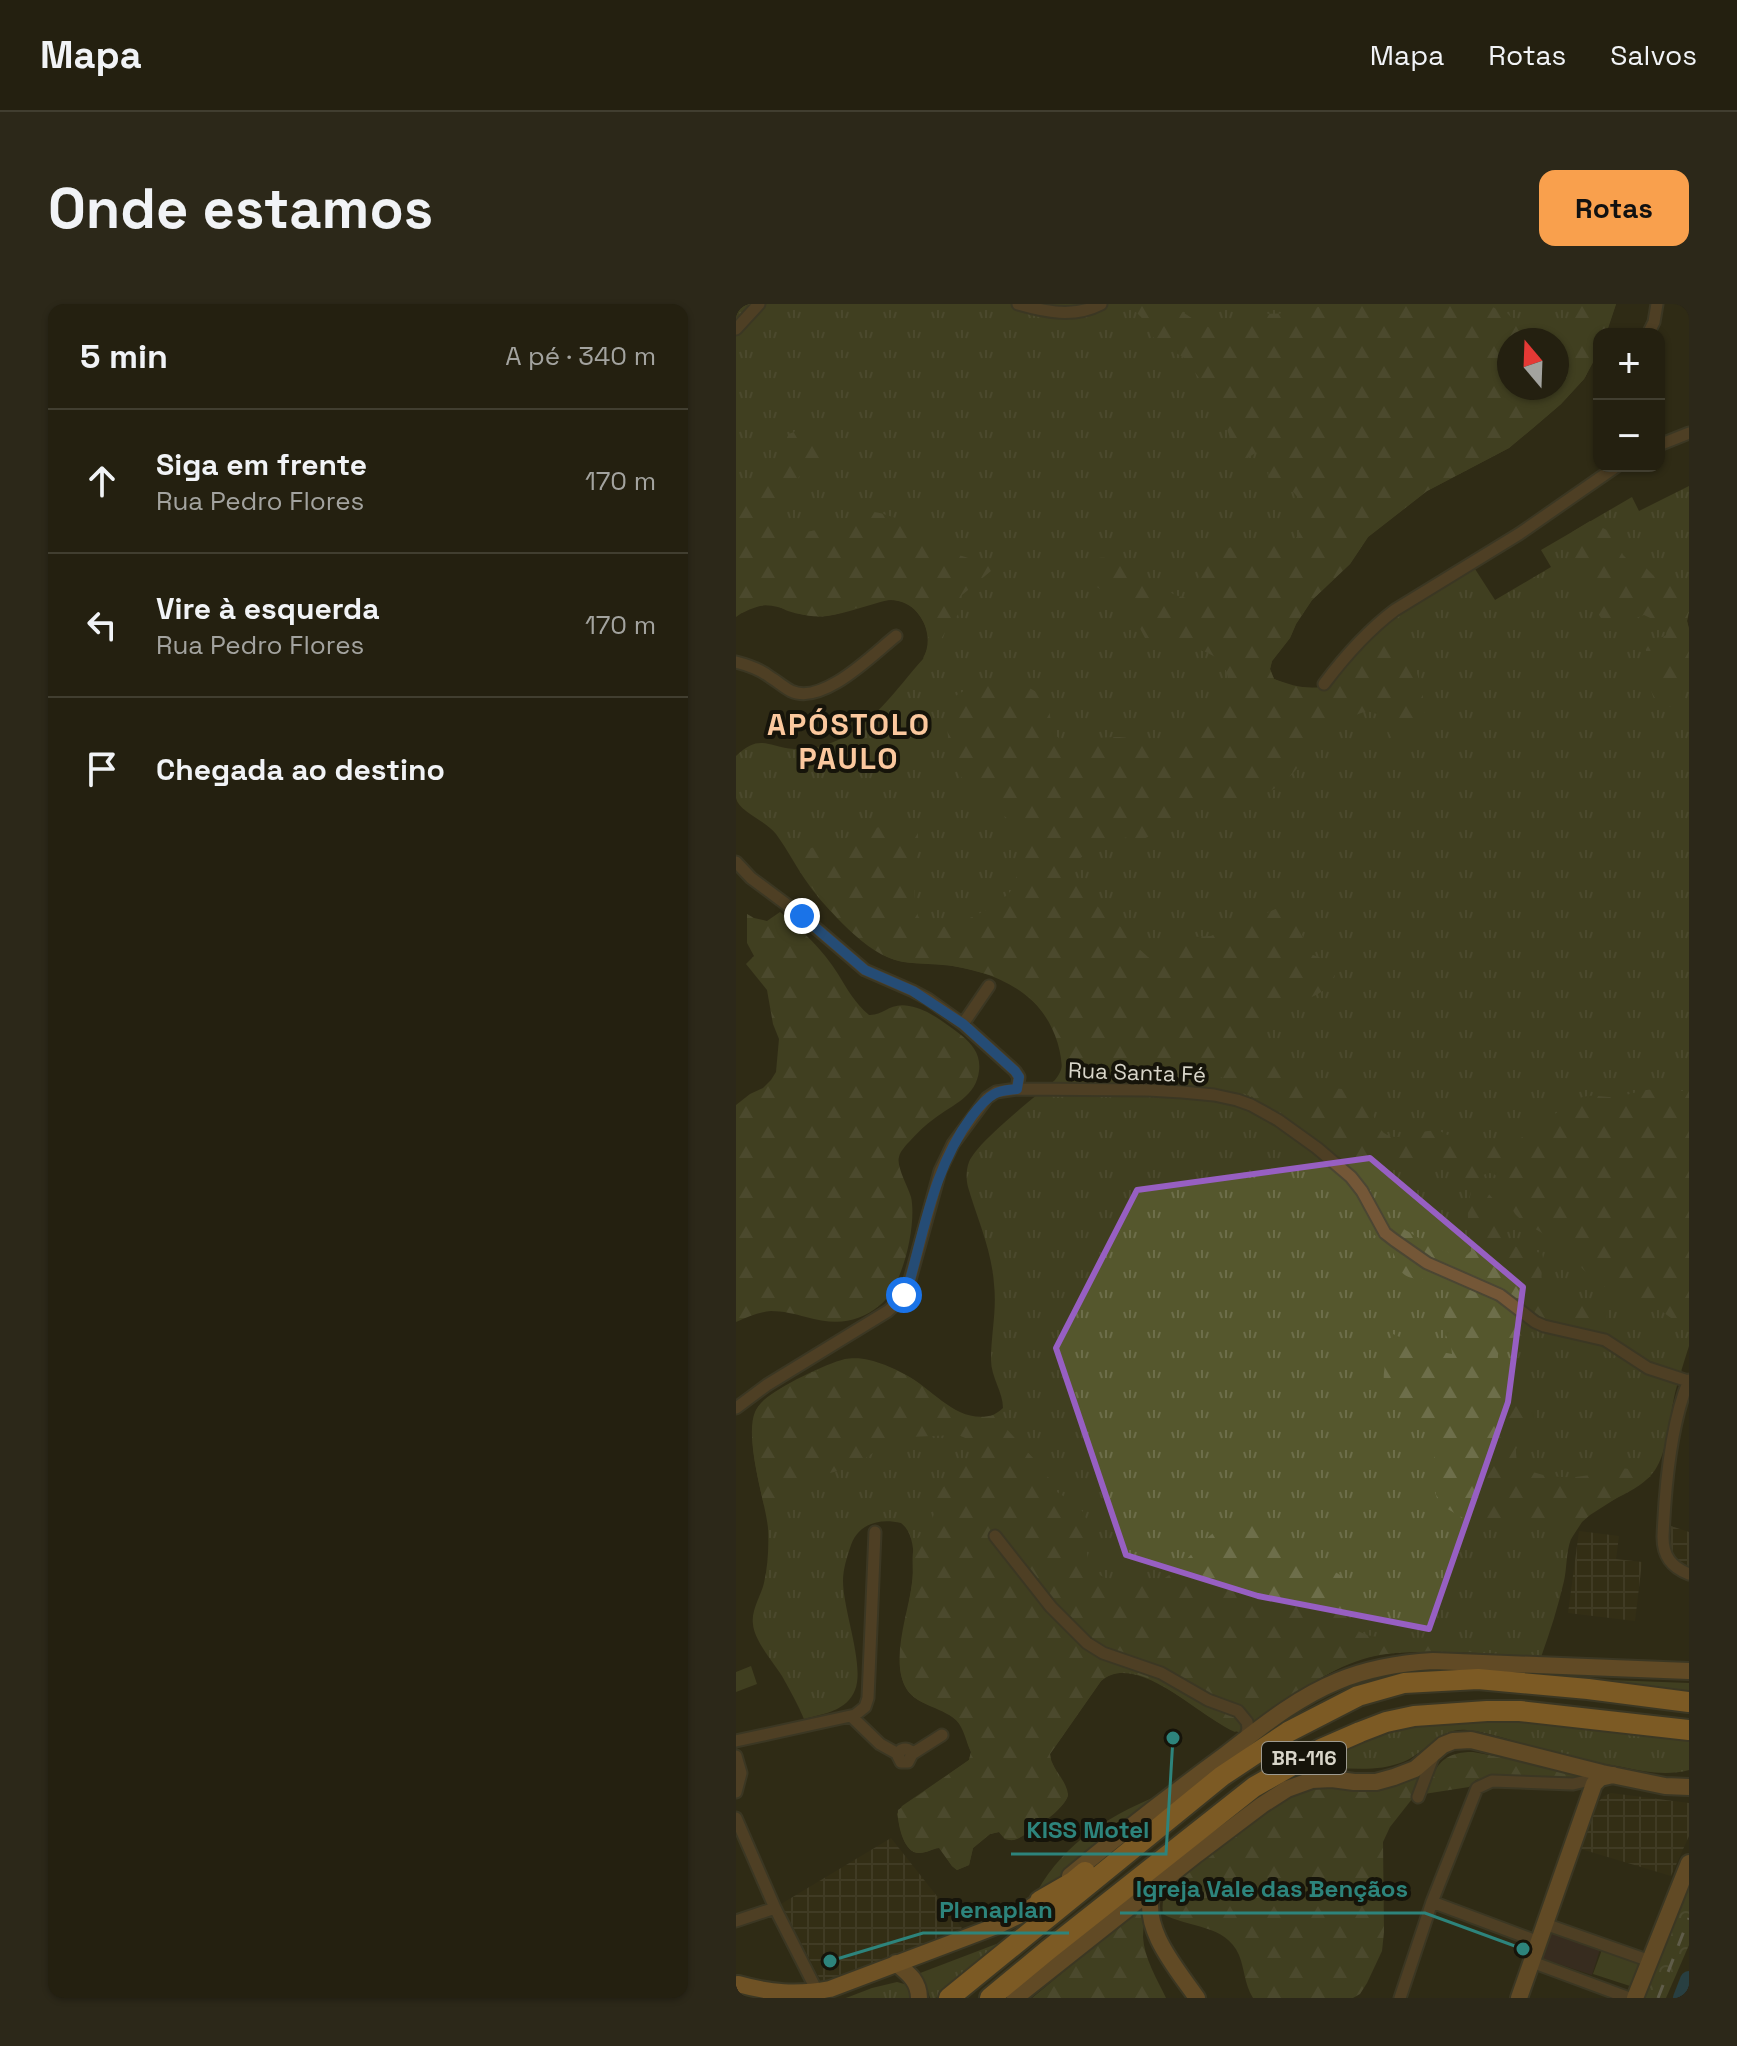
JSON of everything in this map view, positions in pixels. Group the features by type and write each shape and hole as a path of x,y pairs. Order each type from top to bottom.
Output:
{"highway":[{"name":"BR-116","path":"949,1998 1222,1776 1288,1732 1358,1696 1404,1683 1478,1679 1689,1702"},
{"name":"BR-116","path":"990,1998 1254,1787 1321,1749 1386,1722 1445,1712 1520,1711 1689,1730"},
{"path":"1040,1901 1073,1882 1195,1792 1222,1776"},
{"path":"1012,1998 1057,1949 1107,1909 1124,1891"}],"main road":[{"path":"737,1984 771,1992 817,1991 856,1980 1018,1916 1246,1737 1288,1708 1337,1681 1394,1664 1433,1661 1689,1671"},
{"path":"1012,1998 1238,1823 1303,1781 1376,1782 1415,1769 1443,1745 1471,1740 1607,1775 1665,1786 1689,1787"},
{"path":"1519,1998 1594,1784 1607,1775"},
{"path":"1632,1998 1689,1863"},
{"path":"1152,1891 1149,1898 1151,1915 1159,1940 1197,1998"},
{"path":"896,1963 912,1977 919,1998"},
{"path":"737,1984 747,1988 757,1998"}],"street":[{"path":"736,329 759,304"},
{"path":"1018,304 1053,313 1084,311 1101,304"},
{"path":"1651,328 1657,304"},
{"path":"1665,443 1689,433"},
{"path":"1324,684 1361,638 1395,610 1519,534 1608,472"},
{"path":"736,662 760,670 795,693 810,693 838,682 896,636"},
{"path":"736,862 751,878 802,916 865,970 913,991 963,1024 1019,1077 1017,1089 996,1092 987,1098 953,1144 940,1171 908,1287 899,1301 881,1316 767,1385 736,1408"},
{"path":"963,1024 989,986"},
{"name":"Rua Santa Fé","path":"1017,1089 1182,1092 1214,1095 1251,1105 1299,1135 1351,1177 1385,1233 1427,1263 1500,1295 1535,1322 1605,1340 1648,1368 1689,1380"},
{"path":"1689,1380 1673,1439 1663,1546 1667,1558 1675,1567 1689,1574"},
{"path":"736,1741 861,1712 867,1701 875,1532"},
{"path":"995,1536 1051,1607 1087,1643 1103,1653 1167,1676 1208,1700 1238,1711 1247,1722 1246,1737"},
{"path":"851,1716 880,1744 898,1754 905,1749 912,1754 942,1735"},
{"path":"1418,1797 1435,1751"},
{"path":"736,1756 741,1773 736,1792"},
{"path":"1400,1998 1432,1902 1476,1790 1492,1781 1573,1784 1607,1775"},
{"path":"736,1818 775,1908 817,1991"},
{"path":"1432,1902 1539,1942"},
{"path":"736,1921 775,1908"},
{"path":"1545,1924 1650,1961"},
{"path":"1532,1962 1632,1998"}],"highlighted area":[{"path":"1370,1158 1523,1287 1508,1402 1429,1629 1258,1596 1126,1555 1056,1348 1137,1190"}],"shaded area":[{"path":"1671,1526 1689,1532 1689,1567 1675,1560 1671,1552"},
{"path":"1579,1531 1619,1536 1616,1559 1642,1562 1635,1621 1568,1613"},
{"path":"1611,1793 1689,1803 1689,1836 1671,1876 1581,1849 1598,1802"},
{"path":"891,1838 962,1928 940,1945 822,1983 781,1904"},
{"path":"1551,1932 1601,1946 1592,1975 1541,1958"}],"green space":[{"path":"736,304 1616,304 1608,328 1593,328 1593,362 1584,379 1569,395 1569,328 1497,328 1497,400 1565,400 1509,448 1427,491 1368,537 1350,564 1312,600 1290,638 1272,661 1270,669 1274,679 1294,687 1317,688 1331,684 1391,620 1475,569 1495,600 1551,567 1541,550 1632,497 1639,511 1689,486 1689,1346 1675,1393 1665,1444 1655,1470 1636,1487 1587,1517 1571,1539 1562,1591 1541,1657 1430,1652 1375,1656 1339,1668 1235,1732 1150,1680 1132,1674 1115,1674 1101,1681 1050,1754 1068,1794 1067,1799 1055,1812 1017,1839 1005,1839 999,1832 990,1834 973,1848 969,1865 957,1870 939,1847 919,1853 909,1849 897,1814 902,1806 969,1760 971,1752 960,1724 952,1716 916,1698 903,1681 901,1651 911,1590 913,1550 909,1534 901,1523 885,1521 871,1524 859,1532 844,1568 844,1593 856,1653 855,1690 840,1707 804,1719 782,1676 760,1644 753,1624 753,1614 763,1588 768,1542 753,1442 756,1411 771,1394 791,1382 826,1366 854,1358 874,1361 900,1372 966,1415 978,1418 991,1416 1003,1408 991,1360 995,1303 993,1272 968,1187 967,1168 983,1143 1055,1080 1063,1058 1048,1019 1024,994 1010,985 978,971 898,960 864,942 816,894 776,834 742,808 736,798 736,756 744,749 758,743 794,749 818,747 845,737 870,718 923,659 928,639 922,619 908,605 888,600 827,616 802,614 771,606 749,609 736,617"},
{"path":"1126,304 1170,304 1201,324 1223,333 1258,314 1302,313 1326,304 1488,305 1508,314 1522,328 1497,328 1497,400 1565,400 1509,448 1427,491 1368,537 1350,564 1312,600 1290,638 1272,661 1270,669 1274,679 1303,687 1317,688 1331,684 1391,620 1394,623 1395,645 1410,657 1417,673 1425,709 1421,737 1407,744 1397,744 1377,714 1365,712 1334,725 1311,740 1296,770 1270,791 1254,797 1194,804 1148,837 1109,839 1064,872 1148,957 1167,944 1211,936 1289,903 1304,903 1307,909 1301,932 1306,945 1313,955 1334,963 1335,974 1331,984 1322,991 1267,1018 1261,1048 1276,1066 1297,1078 1361,1092 1381,1130 1387,1135 1400,1137 1437,1131 1457,1139 1508,1142 1527,1134 1571,1103 1585,1097 1617,1097 1651,1089 1689,1091 1689,1325 1657,1309 1622,1297 1597,1282 1562,1246 1516,1215 1504,1186 1495,1174 1482,1176 1482,1186 1501,1208 1504,1236 1508,1242 1520,1249 1542,1253 1543,1284 1557,1305 1592,1303 1604,1309 1607,1316 1605,1322 1594,1328 1537,1327 1528,1334 1508,1339 1500,1346 1498,1366 1536,1407 1534,1426 1516,1449 1519,1463 1534,1473 1551,1476 1576,1477 1619,1468 1651,1476 1590,1515 1571,1539 1565,1529 1548,1519 1489,1526 1468,1521 1446,1508 1436,1495 1433,1430 1422,1420 1392,1406 1384,1388 1387,1353 1393,1334 1426,1349 1452,1354 1442,1328 1445,1314 1459,1293 1472,1288 1451,1272 1418,1278 1405,1275 1390,1248 1370,1230 1373,1225 1388,1221 1436,1247 1467,1255 1471,1251 1468,1206 1471,1190 1462,1174 1450,1165 1437,1162 1370,1171 1356,1167 1326,1140 1306,1114 1238,1091 1229,1081 1206,1070 1129,1062 1062,1072 1054,1032 1039,1008 1019,989 978,972 948,965 902,962 887,957 862,941 836,917 797,865 806,849 835,843 874,828 914,824 918,837 917,914 922,921 933,926 959,923 992,906 1009,893 1015,883 1021,839 1013,823 975,795 961,777 949,744 947,722 954,697 985,684 1022,685 1042,697 1048,707 1054,733 1061,739 1127,738 1160,751 1182,743 1220,704 1227,687 1227,673 1222,662 1199,650 1145,638 1133,615 1092,584 1084,573 1087,564 1095,558 1108,558 1175,595 1193,600 1207,560 1222,550 1241,545 1290,543 1300,530 1303,510 1299,499 1286,485 1280,495 1275,496 1271,491 1264,451 1234,467 1230,438 1222,414 1204,384 1183,357 1153,337"},
{"path":"1568,304 1616,304 1608,328 1593,328 1593,362 1584,379 1569,395 1569,344 1578,337 1570,320"},
{"path":"805,427 825,436 830,451 825,459 803,472 777,507 776,517 786,527 797,532 809,531 861,513 879,513 921,529 951,553 997,566 962,595 957,616 935,647 923,658 928,645 926,628 915,610 904,602 880,601 820,616 797,614 771,605 742,613 737,610 736,507 751,501 769,467 785,460 789,434"},
{"path":"1590,521 1614,534 1627,559 1678,588 1689,603 1688,676 1683,700 1678,704 1659,707 1652,694 1647,669 1666,657 1668,649 1663,644 1646,651 1645,643 1666,635 1667,626 1644,615 1633,619 1621,630 1609,631 1591,602 1597,584 1580,579 1572,569 1569,558 1579,540 1572,532"},
{"path":"780,912 819,949 855,1001 869,1015 902,1005 923,1010 965,1039 979,1060 974,1087 924,1126 900,1155 899,1166 911,1197 912,1223 906,1254 895,1284 880,1305 863,1316 845,1321 827,1321 771,1311 736,1322 736,1105 771,1080 776,1072 779,1039 767,990 746,964 754,956 747,943 747,914 767,921"},
{"path":"846,1359 870,1361 899,1371 958,1411 981,1417 994,1415 1044,1470 1057,1492 1083,1512 1088,1523 1086,1546 1089,1568 1105,1578 1143,1586 1160,1581 1215,1532 1230,1524 1247,1523 1343,1578 1350,1588 1350,1621 1360,1632 1390,1638 1445,1639 1472,1652 1401,1652 1360,1660 1307,1686 1243,1733 1227,1727 1152,1680 1134,1673 1116,1673 1101,1681 1050,1754 1068,1795 1055,1813 1014,1840 1005,1839 999,1832 990,1834 973,1848 969,1865 957,1870 939,1848 914,1852 902,1836 898,1810 969,1760 971,1752 956,1720 915,1698 909,1693 901,1675 900,1649 912,1584 913,1551 933,1518 939,1493 975,1451 968,1440 956,1435 908,1437 887,1443 853,1467 826,1474 801,1495 764,1505 753,1445 755,1412 760,1404 782,1388"},
{"path":"751,1666 757,1684 736,1692 736,1672"},
{"path":"1581,1679 1689,1683 1689,1696"},
{"path":"1494,1717 1689,1736 1689,1770 1664,1773 1639,1770 1566,1756 1467,1730 1449,1732 1411,1758 1391,1766 1365,1769 1300,1767 1388,1729 1427,1721"},
{"path":"1473,1752 1587,1773 1575,1780 1489,1777 1476,1780 1469,1787 1424,1794 1440,1763 1453,1755"},
{"path":"1424,1771 1416,1794 1390,1827 1383,1842 1382,1951 1367,1983 1353,1998 1253,1998 1239,1955 1225,1937 1163,1914 1165,1895 1177,1879 1259,1815 1299,1789"},
{"path":"1157,1796 1032,1902 1055,1866 1084,1837 1119,1814"},
{"path":"1689,1882 1689,1945 1666,1998 1643,1998"},
{"path":"1145,1904 1144,1945 1166,1998 1032,1998"},
{"path":"1020,1935 936,1998 930,1998 926,1985 915,1975"},
{"path":"1603,1947 1640,1960 1630,1986 1593,1974"},
{"path":"897,1982 908,1985 914,1998 846,1998 872,1988"}],"waterway":[{"path":"1682,1998 1689,1980"}],"railway":[{"path":"1658,1998 1689,1918"}],"place":[{"name":"KISS Motel","path":"1173,1738"},
{"name":"Igreja Vale das Bençãos","path":"1523,1949"},
{"name":"Plenaplan","path":"830,1961"}],"district":[{"name":"APÓSTOLO PAULO","path":"849,742"}],"route":[{"path":"802,916 865,970 928,999 963,1024 1019,1077 1017,1089 996,1092 987,1098 953,1144 933,1191 904,1295"}]}
